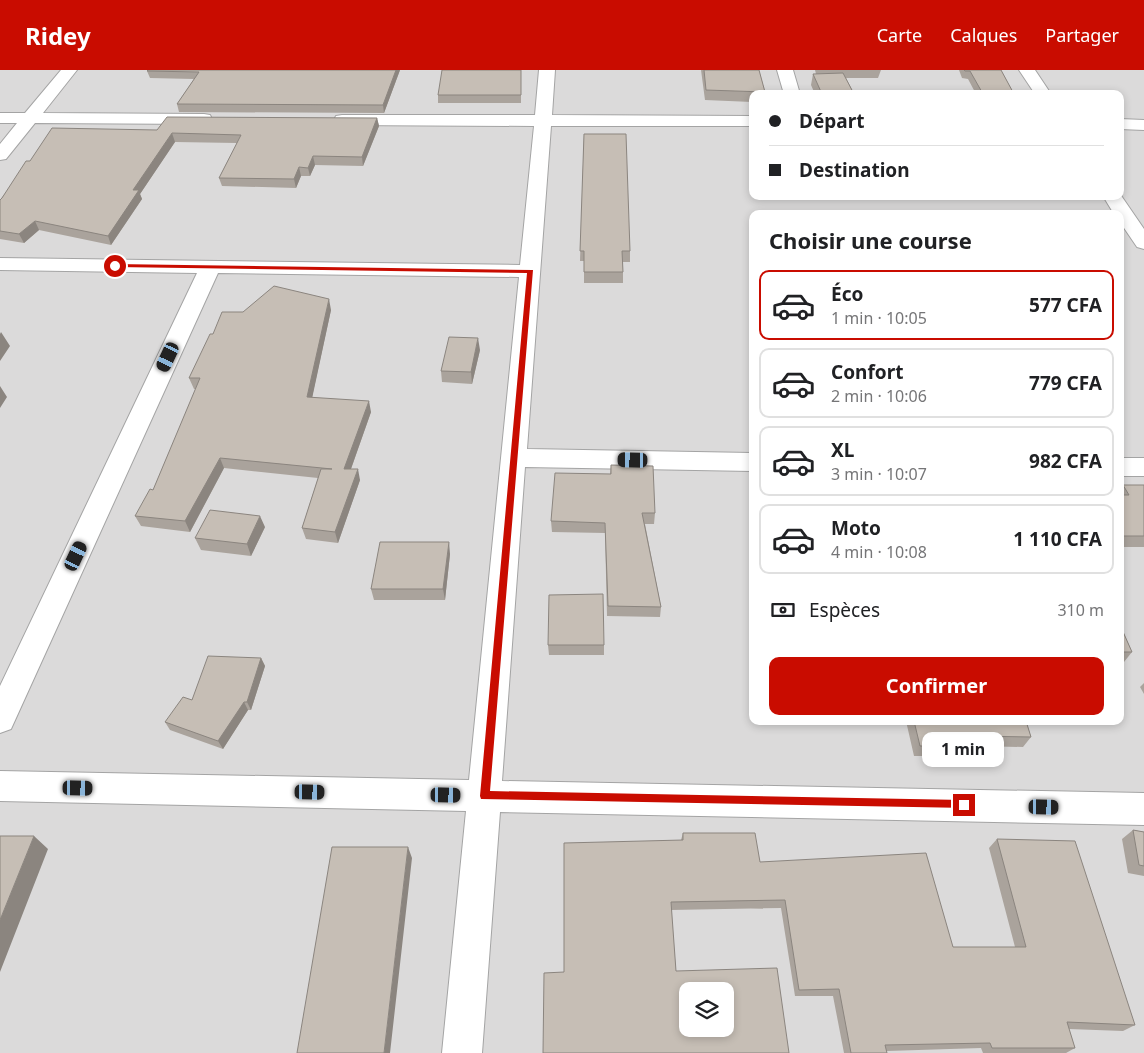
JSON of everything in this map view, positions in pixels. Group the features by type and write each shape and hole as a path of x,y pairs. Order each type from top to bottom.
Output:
{"street":[{"path":"0,155 69,70"},
{"path":"462,1053 530,271 541,121 547,70"},
{"path":"785,70 791,90"},
{"path":"1027,70 1040,90"},
{"path":"0,118 217,119"},
{"path":"325,120 749,121"},
{"path":"1124,124 1144,125"},
{"path":"1124,214 1144,243"},
{"path":"0,264 530,271"},
{"path":"0,719 210,267"},
{"path":"514,458 749,462"},
{"path":"1124,467 1144,468"},
{"path":"0,786 1144,809"}],"shaded area":[{"path":"0,70 1144,70 1144,1053 0,1053"}],"building":[{"path":"148,70 396,70 383,105 177,104 199,72"},
{"path":"442,70 521,70 521,95 438,95"},
{"path":"704,70 759,70 764,90 749,91 706,90"},
{"path":"1001,70 1012,90 981,90 970,71 965,71"},
{"path":"843,73 852,90 820,90 813,74"},
{"path":"167,117 377,118 362,157 313,156 308,168 299,167 294,179 219,178 241,135 172,133 133,190 139,190 108,236 35,221 19,234 0,231 0,200 26,161 30,161 52,128 157,130"},
{"path":"584,134 626,134 630,251 622,251 623,272 584,272 584,251 580,251"},
{"path":"274,286 329,299 307,397 369,401 344,469 358,469 335,532 302,528 321,469 332,469 220,458 185,521 135,516 150,489 153,490 200,378 189,378 210,334 213,334 222,312 243,312"},
{"path":"449,337 478,338 471,372 441,371"},
{"path":"611,465 653,466 655,513 642,513 661,607 608,606 605,523 551,521 555,473 611,474"},
{"path":"1124,485 1144,485 1144,536 1124,536 1124,495 1129,495"},
{"path":"210,510 260,516 247,544 195,538"},
{"path":"380,542 449,542 443,589 371,589"},
{"path":"603,594 604,645 548,645 549,595"},
{"path":"1124,634 1132,652 1124,652"},
{"path":"208,656 261,658 247,702 244,702 218,741 165,722 183,697 192,700"},
{"path":"915,725 1027,725 1031,737 974,736 977,746 920,746"},
{"path":"1133,830 1144,832 1144,866 1139,865"},
{"path":"683,833 755,833 760,862 926,853 953,947 1026,947 997,839 1075,841 1135,1025 1067,1022 1075,1048 992,1048 990,1043 885,1045 887,1053 851,1053 839,989 799,990 785,900 671,902 676,971 777,968 789,1053 543,1053 544,973 564,972 564,843 683,840"},
{"path":"0,836 34,836 0,920"},
{"path":"332,847 408,847 384,1053 297,1053"}],"route":[{"path":"115,266 530,271 484,796 964,805"}]}
